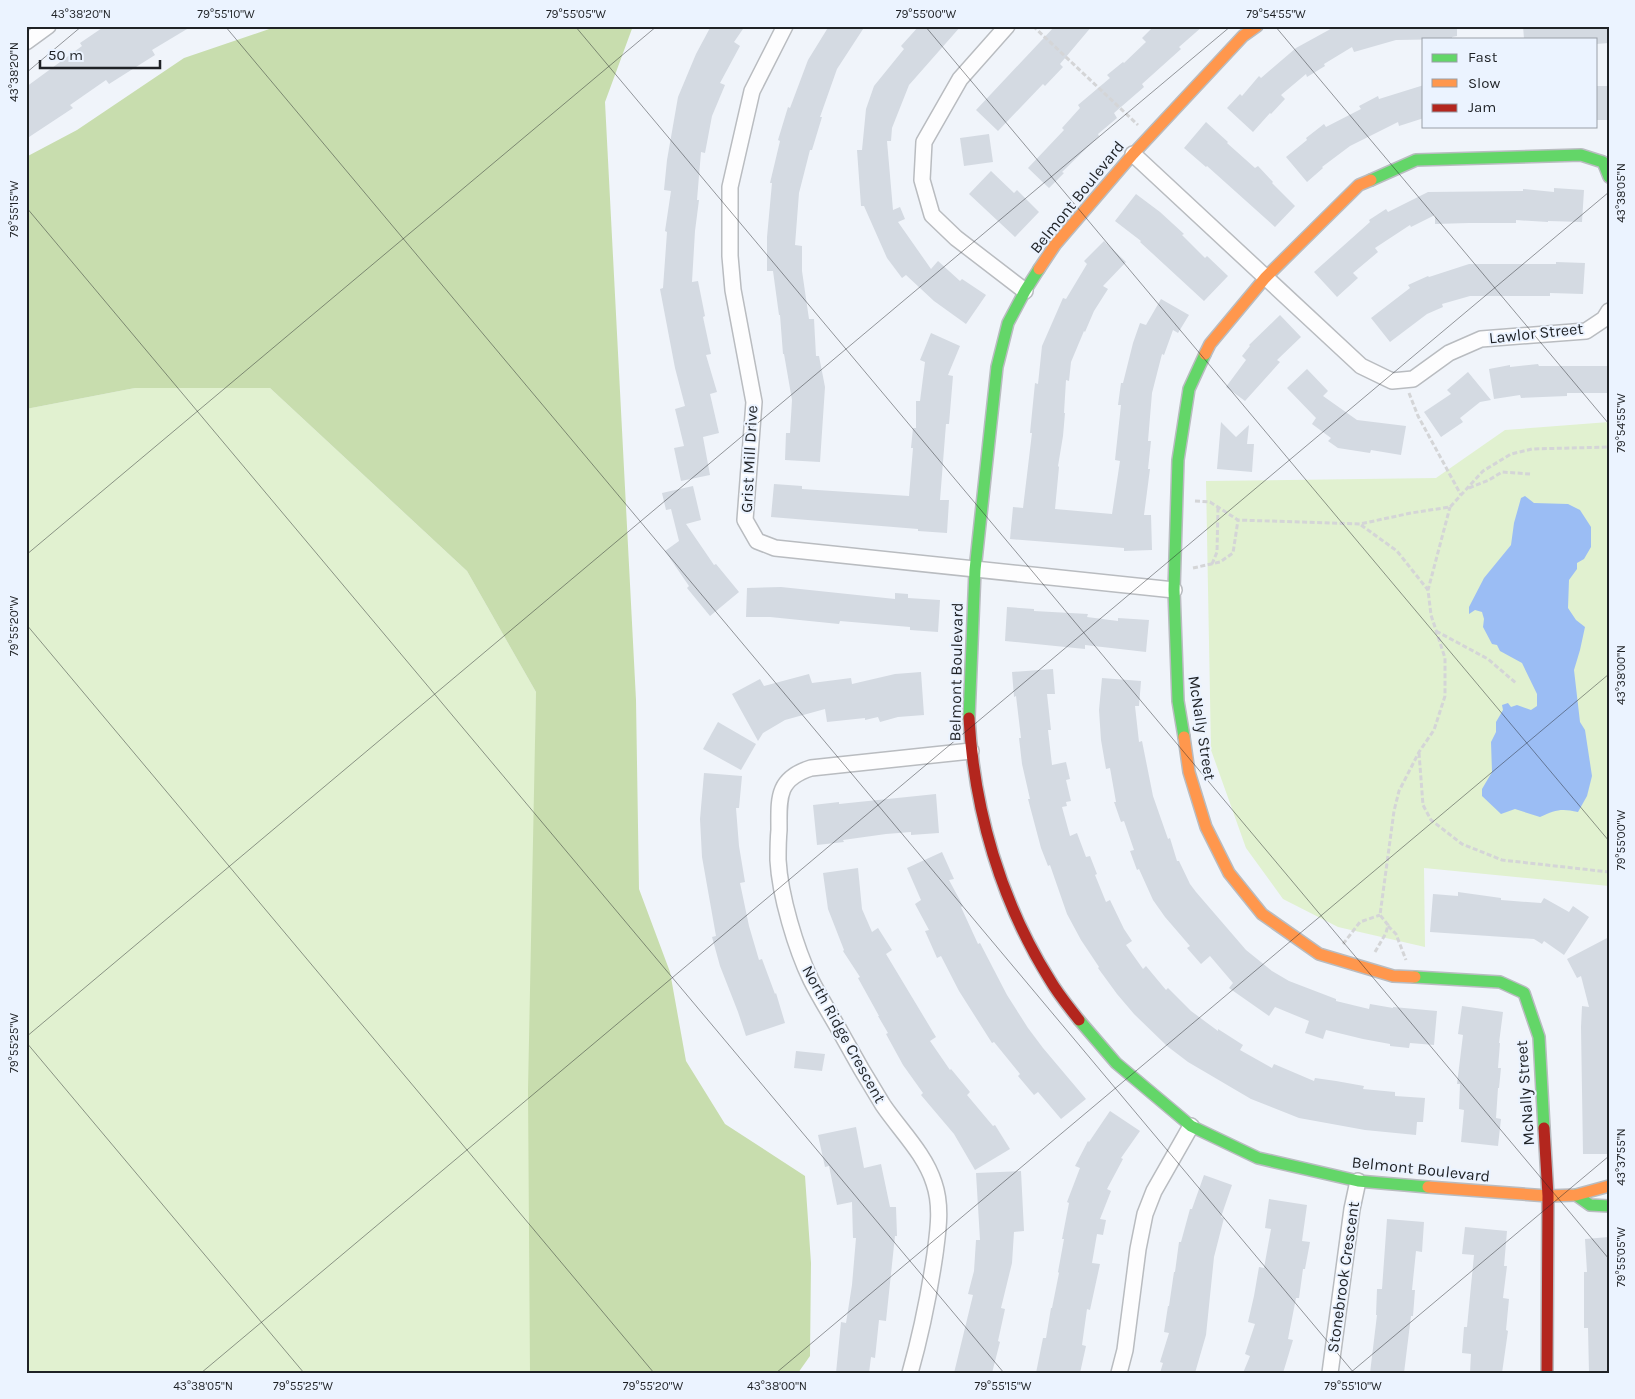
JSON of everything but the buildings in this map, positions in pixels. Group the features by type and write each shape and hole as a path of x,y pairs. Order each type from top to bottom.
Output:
{"street":[{"path":"26,42 48,26"},
{"name":"Grist Mill Drive","path":"785,26 752,91 730,187 730,256 733,290 754,402 745,520 757,541 775,548 1174,590"},
{"path":"1007,26 960,79 924,142 922,180 932,215 956,238 1025,291"},
{"name":"Belmont Boulevard","path":"1257,26 1243,36 1132,154 1055,245 1025,291 1008,324 997,366 975,570 969,710 971,751 977,791 998,872 1021,929 1050,981 1086,1030 1116,1062 1191,1126 1258,1158 1358,1181 1548,1196 1576,1196 1609,1186"},
{"path":"1132,154 1361,366 1392,381 1404,380"},
{"path":"1265,278 1359,185 1416,160 1582,155 1603,162 1609,177"},
{"name":"McNally Street","path":"1265,278 1210,344 1189,389 1178,460 1174,590 1178,701 1189,772 1206,827 1229,873 1262,914 1319,954 1393,976 1500,982 1524,993 1539,1037 1548,1196"},
{"name":"Lawlor Street","path":"1404,380 1413,379 1449,352 1481,339 1586,330 1604,319 1609,311"},
{"name":"North Ridge Crescent","path":"910,1373 924,1322 934,1262 938,1218 935,1185 926,1165 864,1074 811,980 791,923 778,862 779,797 786,782 793,775 811,768 971,751"},
{"path":"1119,1373 1125,1350 1138,1248 1145,1214 1154,1191 1191,1126"},
{"name":"Stonebrook Crescent","path":"1330,1373 1352,1209 1358,1181"},
{"path":"1547,1373 1548,1196"},
{"name":"Belmont Boulevard","path":"1576,1196 1590,1205 1609,1206"}],"path":[{"path":"1033,26 1150,135"},
{"path":"1404,380 1418,416 1461,495"},
{"path":"1412,977 1396,934 1380,915 1394,811 1399,792 1419,752 1434,730 1445,696 1445,658 1431,615 1428,590 1450,507 1483,472 1511,454 1532,449 1609,447"},
{"path":"1468,489 1502,472 1530,474"},
{"path":"1177,500 1210,502 1238,520 1360,524 1450,507"},
{"path":"1212,564 1217,552 1218,507"},
{"path":"1174,573 1220,562 1233,553 1238,520"},
{"path":"1360,524 1397,551 1428,590"},
{"path":"1436,631 1488,659 1517,684"},
{"path":"1419,752 1423,805 1431,820 1462,844 1502,860 1609,872"},
{"path":"1333,958 1360,922 1380,915"},
{"path":"1369,969 1372,957 1386,933 1388,925"}],"green space":[{"path":"278,26 633,26 605,102 636,700 639,889 670,972 686,1061 725,1124 805,1176 811,1263 810,1356 798,1373 530,1373 528,1090 536,692 467,571 270,388 135,388 26,409 26,157 77,130 184,58"},
{"path":"135,388 270,388 467,571 536,692 530,1373 26,1373 26,409"},
{"path":"1609,422 1609,886 1424,868 1425,947 1338,927 1283,899 1246,848 1211,750 1206,481 1436,478 1505,430"}],"water":[{"path":"1525,496 1534,503 1568,504 1580,510 1591,527 1591,547 1584,559 1577,563 1577,569 1569,580 1568,608 1576,620 1585,627 1574,670 1580,722 1585,730 1592,776 1587,796 1578,812 1558,810 1540,817 1515,809 1501,814 1482,796 1482,789 1492,772 1491,742 1496,732 1496,722 1503,710 1502,705 1508,703 1511,707 1517,705 1531,710 1537,706 1537,694 1522,663 1500,651 1497,645 1492,644 1483,627 1484,619 1482,612 1475,610 1469,614 1469,607 1484,578 1511,545 1514,523 1521,498"}],"traffic: fast":[{"path":"1371,180 1416,160 1581,155 1603,162 1609,177"},
{"path":"969,718 975,570 997,367 1008,323 1039,269"},
{"path":"1184,737 1178,701 1174,590 1178,460 1189,389 1205,354"},
{"path":"1415,977 1500,982 1524,993 1539,1037 1544,1128"},
{"path":"1079,1020 1116,1063 1191,1126 1258,1158 1358,1181 1428,1187"},
{"path":"1576,1195 1590,1205 1609,1206"}],"traffic: slow":[{"path":"1039,269 1055,245 1133,154 1243,36 1257,26"},
{"path":"1205,354 1210,344 1265,278 1359,185 1371,180"},
{"path":"1184,737 1189,772 1206,827 1229,873 1262,914 1319,954 1393,976 1415,977"},
{"path":"1428,1187 1548,1196 1576,1195 1609,1186"}],"traffic: jam":[{"path":"969,718 977,787 984,821 1004,887 1017,919 1033,950 1056,990 1079,1020"},
{"path":"1544,1128 1548,1196 1547,1373"}]}
